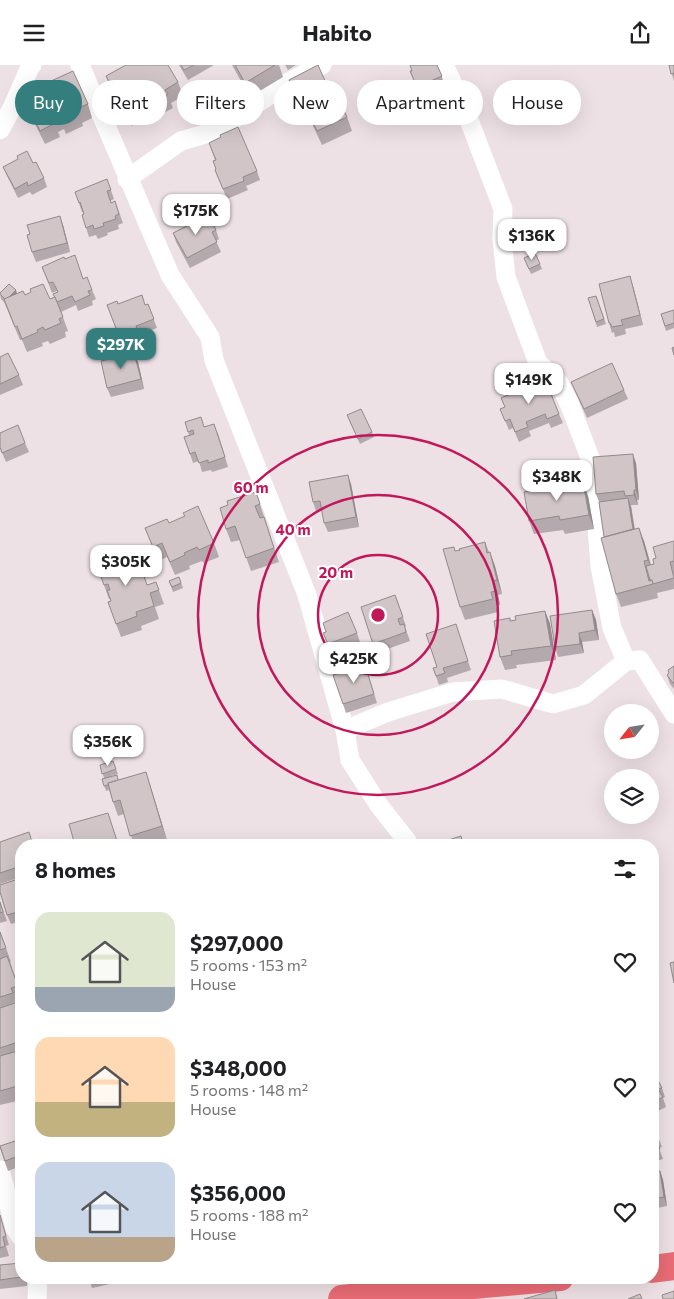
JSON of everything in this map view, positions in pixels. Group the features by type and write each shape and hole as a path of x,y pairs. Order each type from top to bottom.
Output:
{"main road":[{"path":"659,1268 674,1266"},
{"path":"342,1299 436,1284"}],"street":[{"path":"0,129 32,65"},
{"path":"80,65 170,275 210,337 214,360 307,595 345,730 350,760 378,804 405,839"},
{"path":"128,179 181,141 216,131 289,82 322,65"},
{"path":"444,65 464,107 503,209 502,239 506,277 538,363 559,383 569,403 592,463 600,566 612,628 626,661"},
{"path":"345,730 388,712 453,692 502,689 554,704 584,695 626,661 640,660 674,714"},
{"path":"0,1170 15,1229"},
{"path":"37,1299 38,1284"}],"building":[{"path":"126,65 168,65 177,83 167,89 167,80 108,80 106,76"},
{"path":"181,65 194,65 184,70"},
{"path":"235,65 275,65 250,80 243,80"},
{"path":"318,65 325,80 289,80"},
{"path":"410,65 437,65 442,76 433,80 414,80 410,71 412,71"},
{"path":"669,65 674,65 674,73 671,74"},
{"path":"73,71 77,80 53,80"},
{"path":"82,91 88,104 82,106"},
{"path":"37,125 51,125 40,131"},
{"path":"314,125 330,125 317,131"},
{"path":"238,127 257,171 243,177 244,181 223,189 215,170 213,161 216,160 209,143 221,137 220,135"},
{"path":"27,151 33,163 36,162 44,178 28,186 27,182 15,189 3,167 18,159 17,156"},
{"path":"107,179 111,190 107,191 111,203 115,201 119,214 115,216 116,219 103,223 104,226 94,229 93,225 86,228 82,215 84,214 75,192"},
{"path":"223,196 228,205 209,214 205,205"},
{"path":"201,215 202,219 209,216 216,230 212,232 217,242 187,258 173,233 187,226 185,223"},
{"path":"60,216 67,243 32,252 27,235 30,234 27,225"},
{"path":"535,253 540,264 529,269 524,258"},
{"path":"75,255 83,279 87,277 92,290 88,291 90,295 75,302 72,296 57,302 53,294 58,292 53,282 49,283 42,267 64,257 65,259"},
{"path":"630,276 640,315 621,320 623,325 612,327 609,323 599,284"},
{"path":"9,284 16,290 5,299 0,293"},
{"path":"43,284 50,299 55,297 63,317 59,319 61,323 45,330 43,327 37,330 38,332 22,339 4,299 23,291 25,295 31,292 30,289"},
{"path":"142,295 145,305 148,304 154,319 136,326 137,329 119,336 107,305 117,301 118,304"},
{"path":"596,296 604,319 596,322 588,298"},
{"path":"674,310 674,323 665,326 661,314"},
{"path":"8,353 19,375 0,384 0,357"},
{"path":"134,353 141,379 107,388 101,361"},
{"path":"612,363 624,390 584,409 571,382"},
{"path":"545,379 559,414 547,419 545,414 526,422 528,427 515,432 510,419 505,421 500,409 505,407 501,398"},
{"path":"361,409 372,432 358,439 347,415"},
{"path":"201,417 204,427 214,424 225,457 208,463 208,460 199,463 195,452 190,454 184,437 194,434 193,430 188,432 185,422"},
{"path":"18,425 25,443 2,453 0,433"},
{"path":"633,454 636,490 634,490 634,495 625,496 624,491 596,494 593,457"},
{"path":"348,475 356,517 324,523 320,501 313,502 309,482"},
{"path":"583,482 589,515 560,520 559,516 529,521 524,492"},
{"path":"256,492 260,504 255,506 260,518 264,517 274,548 246,558 235,526 226,529 220,508 228,505 227,501"},
{"path":"628,498 633,529 604,537 599,502"},
{"path":"198,506 214,543 199,550 197,547 170,562 162,543 153,547 145,528 167,519 169,523 185,516 183,513"},
{"path":"639,528 648,560 644,561 649,581 652,580 653,584 616,594 601,538"},
{"path":"674,541 674,561 670,562 674,578 653,584 646,566 654,564 653,559 656,558 653,547"},
{"path":"485,542 487,553 490,552 497,580 493,581 495,591 491,592 493,599 460,607 443,549 454,547 455,551"},
{"path":"122,554 124,558 133,555 136,565 140,564 147,585 156,582 159,590 150,593 154,606 136,612 137,616 116,624 108,602 111,601 107,590 110,590 108,584 104,585 96,563"},
{"path":"179,577 181,583 172,587 169,581"},
{"path":"395,595 403,617 398,619 400,625 404,624 406,632 373,644 361,607"},
{"path":"592,610 595,630 579,633 580,644 555,647 550,616"},
{"path":"545,611 551,646 511,651 512,655 500,657 494,621 510,618 510,621 516,620 515,616"},
{"path":"348,612 357,633 328,644 323,633 326,632 323,623"},
{"path":"456,624 468,661 443,668 445,673 436,676 433,668 437,667 426,634"},
{"path":"365,665 374,694 343,704 333,675"},
{"path":"674,666 673,683 667,675 669,673 668,670"},
{"path":"113,761 116,769 102,774 100,765"},
{"path":"146,772 162,826 130,836 120,800 113,802 108,783"},
{"path":"117,775 118,780 104,786 102,779"},
{"path":"108,813 116,839 73,839 69,824"},
{"path":"29,832 31,839 15,839 15,868 0,873 0,842"},
{"path":"15,880 15,913 7,915 0,892 0,885"},
{"path":"0,902 3,912 0,913"},
{"path":"0,932 6,948 0,950"},
{"path":"7,956 15,978 15,987 11,988 13,993 0,997 0,959"},
{"path":"674,962 674,983 670,963"},
{"path":"15,1003 15,1043 0,1048 0,1008"},
{"path":"15,1052 15,1087 0,1091 0,1056"},
{"path":"659,1091 663,1097 659,1099"},
{"path":"15,1141 15,1157 5,1161 0,1146"},
{"path":"659,1171 664,1197 659,1198"},
{"path":"0,1215 6,1236 3,1237 5,1246 0,1248"},
{"path":"15,1264 15,1278 0,1280 0,1265"},
{"path":"555,1290 557,1299 524,1299"},
{"path":"674,1291 674,1299 663,1299 662,1295"},
{"path":"640,1294 642,1299 628,1299"}]}
